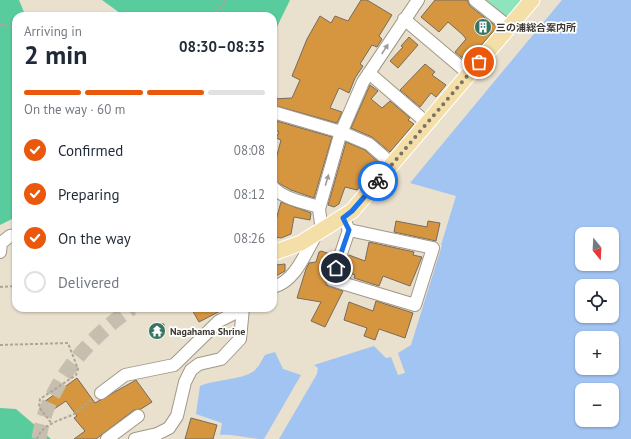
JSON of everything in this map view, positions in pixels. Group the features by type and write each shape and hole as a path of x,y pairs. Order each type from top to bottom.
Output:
{"main road":[{"path":"277,252 301,243 319,233 346,224 352,211 532,0"}],"street":[{"path":"277,286 294,274 319,233 319,207 342,132 369,73 418,0"},
{"path":"475,0 509,27"},
{"path":"404,19 469,74"},
{"path":"369,73 427,123"},
{"path":"277,113 342,132 369,144 392,164"},
{"path":"277,192 286,197 319,207"},
{"path":"346,224 433,248 415,305 332,280 346,224"},
{"path":"0,252 1,243 12,236"},
{"path":"101,393 125,375 174,365 219,321 236,312"},
{"path":"135,439 157,434 169,428 177,416 185,382 191,370 199,364 221,360 240,339 243,327 243,312"},
{"path":"107,439 138,416"}],"path":[{"path":"216,12 225,3 225,0"},
{"path":"0,24 12,26"},
{"path":"0,287 12,286"},
{"path":"0,345 68,343 78,369 76,376 40,399 39,407 52,424"},
{"path":"36,439 39,433 52,424 76,413 101,393"}],"green space":[{"path":"0,0 19,0 24,12 12,12 12,219 0,225"},
{"path":"102,0 290,0 277,27 277,12 118,12"},
{"path":"486,0 521,0 507,17"},
{"path":"0,408 16,409 51,439 0,439"}],"water":[{"path":"562,0 631,0 631,439 279,439 317,374 318,368 314,365 374,346 386,358 391,357 398,375 405,373 398,353 411,345 456,196 410,183"},
{"path":"275,352 283,369 301,375 264,439 220,435 222,423 196,414 200,386 252,373 265,355"}],"building":[{"path":"361,0 367,0 392,15 379,36 382,39 377,47 372,45 360,64 363,66 355,78 349,93 339,88 330,108 342,112 337,123 277,106 277,99 292,98 300,80 292,76 307,39 320,16 331,23 335,16 348,21"},
{"path":"435,0 467,0 470,6 497,27 467,62 455,52 466,39 463,35 448,22 439,32 421,17"},
{"path":"409,37 418,45 398,68 390,61 403,47 401,46"},
{"path":"425,64 435,72 432,75 446,85 436,97 431,93 420,107 400,90"},
{"path":"370,85 378,91 371,99 382,108 390,101 410,118 408,120 414,124 390,152 372,137 351,128"},
{"path":"277,121 332,137 314,198 291,190 277,182 277,155 281,140 277,138 279,132 277,131"},
{"path":"346,142 365,150 380,164 357,190 345,187 339,204 334,207 328,205"},
{"path":"281,202 311,213 310,220 294,217 291,234 281,238 277,237 277,216"},
{"path":"396,221 427,227 428,221 440,223 436,241 394,232"},
{"path":"369,242 414,252 413,255 422,257 410,286 383,276 379,286 354,278 355,275 352,274 350,278 342,275 349,255 365,261"},
{"path":"321,251 333,255 325,278 326,285 343,291 325,327 311,321 321,302 297,298 309,263 316,262 319,252"},
{"path":"285,264 285,271 277,275 277,265"},
{"path":"376,301 413,313 405,338 379,329 375,340 364,336 367,328 344,320 349,302 373,311"},
{"path":"193,312 218,312 199,322"},
{"name":"Nagahama Shrine","path":"154,324 164,324 162,337 153,336"},
{"path":"77,378 95,403 136,380 152,402 141,409 134,410 96,439 74,439 85,431 74,418 77,416 66,401 51,411 44,402"},
{"path":"191,418 217,425 213,439 185,439"}],"tunnel":[{"path":"39,439 43,419 50,400 72,364 100,333 127,312"}],"way so far":[{"path":"378,181 479,62"}],"place":[{"name":"三の浦総合案内所","path":"483,27"},
{"name":"Nagahama Shrine","path":"157,331"}],"route":[{"path":"336,268 349,230 343,218 352,211 378,181"}]}
